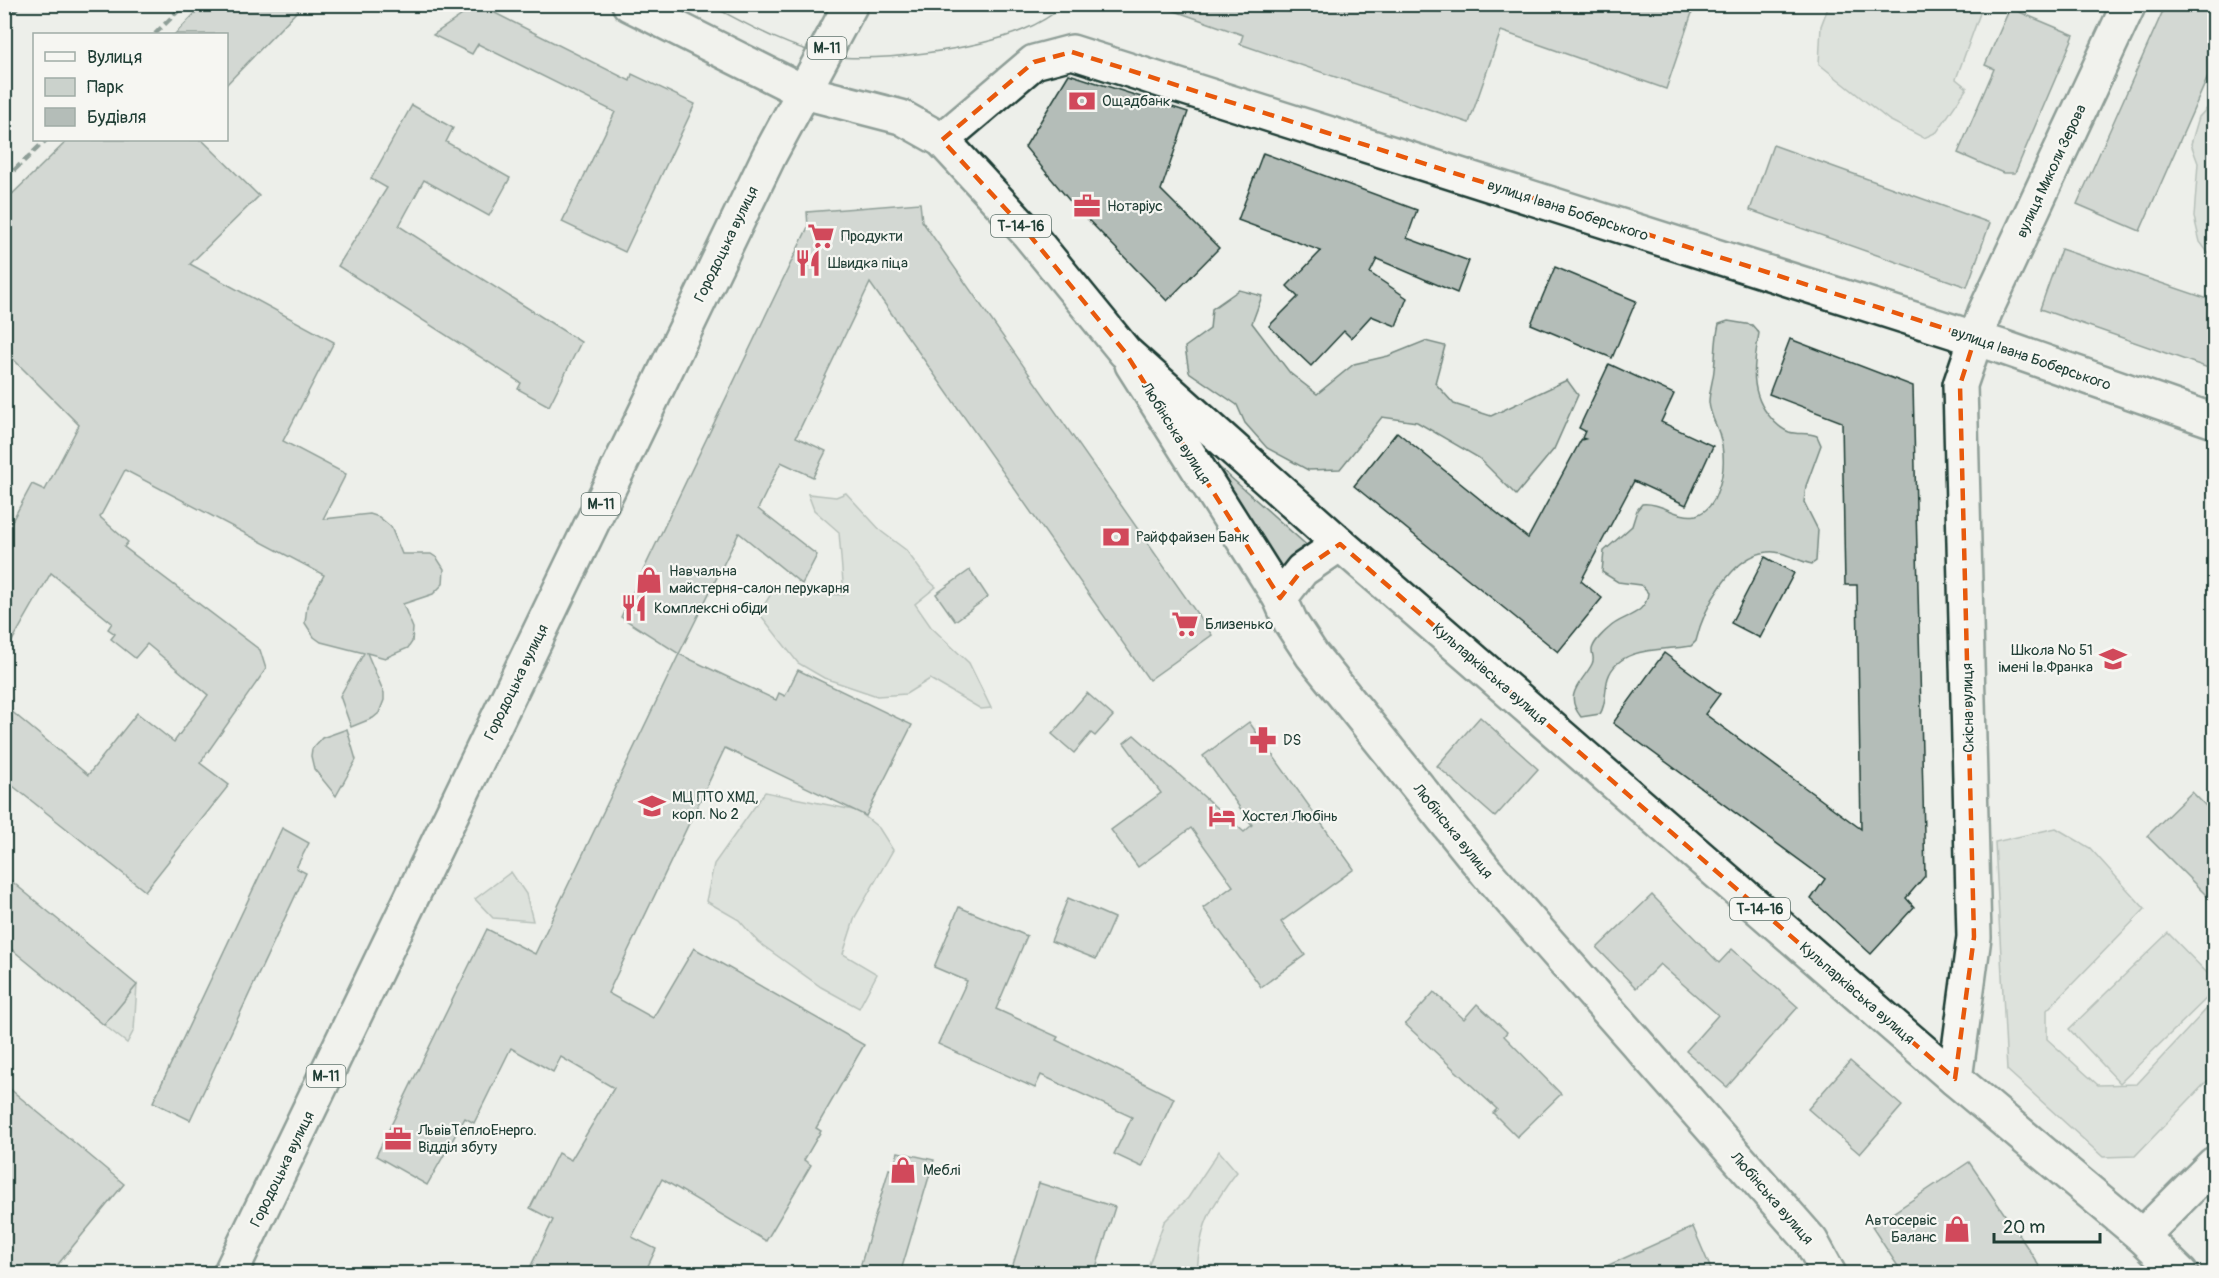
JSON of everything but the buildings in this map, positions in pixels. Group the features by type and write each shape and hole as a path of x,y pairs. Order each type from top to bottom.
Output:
{"main road":[{"path":"630,4 804,92"},
{"name":"Городоцька вулиця","path":"230,1274 769,156 851,4"},
{"name":"вулиця Миколи Зерова","path":"1975,339 2129,4"},
{"name":"вулиця Івана Боберського","path":"942,140 1034,62 1072,52 1975,339 2214,421"},
{"name":"Кульпарківська вулиця","path":"804,92 901,117 942,140 1028,232 1125,352 1340,544 1955,1079 2142,1236 2181,1274"},
{"name":"Скісна вулиця","path":"1955,1079 1974,937 1960,385 1975,339"},
{"name":"Любінська вулиця","path":"1125,352 1280,598 1291,623 1312,655 1487,873 1811,1241 1829,1274"},
{"path":"1280,598 1302,570 1340,544"},
{"path":"2142,1236 2214,1164"}],"highlighted area":[{"path":"1072,52 1975,338 1960,385 1974,937 1955,1079 1340,544 1302,570 1280,598 1125,352 1027,232 942,140 1034,62"}],"green space":[{"path":"1829,5 1983,5 1956,79 1967,88 1937,132 1924,138 1889,120 1819,64 1821,26"},
{"path":"2214,101 2214,271 2212,258 2200,242 2194,217 2198,163 2191,144 2199,117"},
{"path":"1239,290 1262,296 1252,323 1290,373 1317,394 1354,364 1388,356 1425,341 1445,346 1435,383 1454,404 1491,416 1567,380 1578,395 1554,449 1516,495 1479,458 1417,422 1382,417 1340,469 1308,470 1267,448 1245,423 1237,405 1189,372 1185,347 1210,329 1212,309"},
{"path":"1728,321 1752,325 1759,333 1754,377 1764,408 1784,429 1792,433 1817,436 1821,445 1806,486 1804,502 1818,530 1816,561 1812,564 1784,554 1768,552 1755,555 1742,563 1731,573 1712,600 1696,641 1691,646 1643,652 1622,660 1614,667 1608,678 1604,706 1600,714 1581,717 1573,701 1574,694 1593,662 1594,644 1614,624 1638,611 1646,601 1648,593 1641,585 1618,582 1602,572 1604,551 1632,526 1637,510 1642,504 1656,505 1690,516 1700,514 1707,509 1716,496 1722,478 1723,455 1719,433 1710,410 1709,398 1719,324"},
{"path":"1219,467 1312,550 1285,576"},
{"path":"846,493 882,532 906,550 927,579 936,587 915,604 931,627 969,663 991,708 981,709 930,679 906,694 877,696 824,678 798,663 759,613 776,586 803,593 844,595 839,532 814,510 808,494 836,497"},
{"path":"765,792 858,811 879,828 893,850 855,917 843,954 877,974 859,1008 821,987 758,942 739,920 706,901 714,864"},
{"path":"2056,828 2090,848 2145,909 2047,1010 2047,1039 2098,1085 2137,1084 2214,1001 2214,1074 2135,1156 2103,1157 2007,1070 1995,842"},
{"path":"511,872 526,894 533,921 493,918 475,899"},
{"path":"2168,933 2214,980 2214,991 2120,1083 2069,1029"},
{"path":"137,985 134,1030 127,1043 104,1025"},
{"path":"1219,1151 1237,1172 1207,1219 1200,1243 1197,1273 1146,1273 1164,1222 1188,1198"}],"tram line":[{"path":"708,4 795,46 825,55 870,58 953,49 1004,37 1034,25 1066,4"}],"railway":[{"path":"4,22 20,4"},
{"path":"156,33 185,4"},
{"path":"4,180 45,141"}],"place":[{"name":"Ощадбанк","path":"1082,101"},
{"name":"Нотаріус","path":"1087,206"},
{"name":"Продукти","path":"821,236"},
{"name":"Швидка піца","path":"808,263"},
{"name":"Райффайзен Банк","path":"1116,537"},
{"name":"Навчальна майстерня-салон перукарня","path":"649,580"},
{"name":"Комплексні обіди","path":"634,608"},
{"name":"Близенько","path":"1185,624"},
{"name":"Школа № 51 імені Ів.Франка","path":"2113,659"},
{"name":"DS","path":"1263,740"},
{"name":"МЦ ПТО ХМД, корп. № 2","path":"652,806"},
{"name":"Хостел Любінь","path":"1222,816"},
{"name":"ЛьвівТеплоЕнерго. Відділ збуту","path":"398,1139"},
{"name":"Меблі","path":"903,1170"},
{"name":"Автосервіс Баланс","path":"1957,1229"}]}
